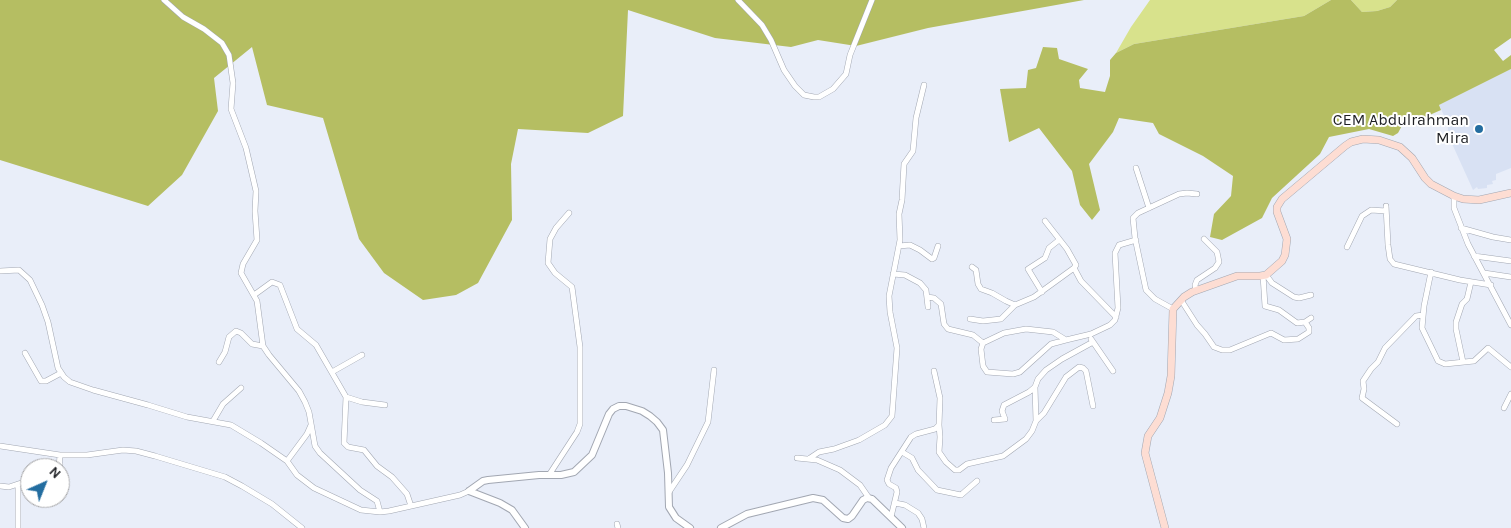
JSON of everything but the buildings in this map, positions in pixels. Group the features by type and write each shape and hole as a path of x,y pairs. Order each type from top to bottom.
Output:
{"main road":[{"path":"1165,528 1145,453 1148,436 1160,418 1170,385 1173,308 1196,291 1237,276 1264,275 1282,261 1285,255 1287,239 1278,212 1279,203 1326,161 1351,142 1363,139 1379,140 1400,147 1412,158 1431,184 1454,196 1478,200 1511,193"}],"street":[{"path":"164,0 184,17 222,43 229,55 233,84 230,109 246,148 256,191 257,240 243,264 241,273 243,280 254,295 259,309 263,346 269,356 299,391 309,412 316,446 320,452 360,490 375,499 379,504 380,512"},
{"path":"738,0 762,25 784,70 795,86 804,95 819,97 833,89 846,74 850,55 872,0"},
{"path":"810,458 819,452 859,440 885,425 891,419 897,360 896,340 890,307 890,291 899,246 904,164 913,151 916,118 924,85"},
{"path":"1136,168 1149,208"},
{"path":"1173,308 1155,299 1146,290 1133,218 1138,213 1179,194 1198,194"},
{"path":"1454,196 1454,208 1461,228 1511,325"},
{"path":"1347,248 1362,216 1371,210 1386,208 1388,245 1392,262 1397,266 1491,285"},
{"path":"549,475 577,432 580,424 580,347 572,288 555,273 548,263 550,239 556,228 569,213"},
{"path":"1045,221 1068,249 1076,265 1074,268 1081,281 1116,317"},
{"path":"1461,228 1511,240"},
{"path":"1196,291 1195,285 1197,280 1215,268 1219,262 1218,252 1204,239"},
{"path":"1042,292 1028,269 1045,258 1049,248 1059,240"},
{"path":"982,343 983,366 987,372 1013,374 1026,368 1051,344 1088,335 1110,324 1116,317 1118,308 1115,253 1118,245 1136,240"},
{"path":"899,246 910,245 932,259 938,246"},
{"path":"1474,256 1511,261"},
{"path":"972,267 976,272 981,289 1015,305"},
{"path":"970,319 983,321 1001,320 1015,305 1027,301 1042,292 1074,268"},
{"path":"0,271 19,270 24,272 35,289 48,322 56,363 60,373 70,382 187,417 231,425 287,461 297,474 314,488 353,507 380,512 460,495 483,481 561,475 574,472 592,455 609,414 619,406 626,406 642,411 658,422 662,430 668,473 669,507 676,518 690,528"},
{"path":"1431,272 1423,332 1438,361 1443,364 1476,360 1488,348 1511,367"},
{"path":"1484,273 1511,277"},
{"path":"893,274 905,275 920,283 926,290 928,307"},
{"path":"1264,275 1272,283 1294,297 1299,298 1311,294"},
{"path":"1264,275 1265,306 1279,310 1297,323 1305,322 1311,318"},
{"path":"254,295 272,282 280,284 297,329 316,345 346,397 344,443 348,447 361,449 368,454 377,466 392,477 407,494 411,506"},
{"path":"1463,362 1456,322 1462,303 1468,298 1471,282"},
{"path":"927,297 934,298 941,304 944,324 948,329 969,333 982,343"},
{"path":"1182,300 1197,325 1214,347 1222,350 1230,350 1271,333 1284,340 1298,339 1309,332 1305,322"},
{"path":"1397,424 1362,398 1363,381 1378,362 1385,348 1416,316 1424,315"},
{"path":"1001,320 1004,332"},
{"path":"982,343 1004,332 1017,330 1045,330 1053,332 1066,340"},
{"path":"219,362 225,352 229,337 236,331 242,333 252,344 263,346"},
{"path":"1088,335 1113,371"},
{"path":"1036,421 1035,387 1038,379 1046,370 1069,354 1093,342"},
{"path":"25,353 41,381 46,382 60,373"},
{"path":"332,372 362,355"},
{"path":"934,371 940,398 938,452 952,468 959,470 967,464 1006,454 1029,436 1036,421 1044,413 1066,377 1079,368 1083,368 1086,371 1093,406"},
{"path":"669,492 687,465 708,422 714,370"},
{"path":"994,420 1005,419 1002,411 1004,405 1035,387"},
{"path":"213,421 223,404 241,388"},
{"path":"1504,408 1511,394"},
{"path":"346,397 362,402 385,405"},
{"path":"287,461 307,434 311,425"},
{"path":"891,517 897,489 888,482 887,477 910,437 935,430 939,425"},
{"path":"0,446 60,455 87,455 123,450 136,451 225,478 255,492 302,528"},
{"path":"902,452 912,458 918,470 938,490 961,495 977,481"},
{"path":"798,458 810,458 830,464 840,470 860,484 869,498 902,528"},
{"path":"0,485 9,487 18,484 17,527"},
{"path":"469,491 500,503 512,510 525,528"},
{"path":"722,528 747,514 814,498 823,500 843,518 848,519 863,500 869,498"},
{"path":"895,503 905,505 918,513 922,517 924,528"}],"shaded area":[{"name":"CEM Abdulrahman Mira","path":"1511,69 1511,168 1496,174 1496,180 1492,181 1493,184 1487,185 1487,188 1478,189 1477,187 1473,190 1449,137 1447,122 1439,105"}],"green space":[{"path":"0,0 1084,0 928,28 856,46 818,40 791,47 715,38 628,10 623,116 588,133 518,129 511,164 512,220 478,283 456,295 423,300 384,273 359,239 323,118 267,105 252,47 214,78 218,111 182,175 148,206 0,160"},
{"path":"1150,0 1331,0 1304,16 1134,44 1116,53"},
{"path":"1331,0 1351,0 1362,12 1377,11 1390,7 1397,0 1511,0 1511,38 1494,50 1503,61 1511,55 1511,69 1439,105 1441,110 1425,117 1406,118 1398,133 1393,136 1369,129 1329,137 1320,154 1272,198 1262,218 1222,240 1210,237 1214,214 1231,196 1233,176 1203,156 1159,134 1153,123 1119,118 1113,132 1089,164 1100,210 1092,220 1080,205 1072,171 1039,128 1009,142 1000,89 1026,88 1028,70 1036,68 1043,47 1057,48 1059,59 1088,69 1079,80 1080,88 1105,92 1110,76 1110,60 1116,53 1134,44 1304,16"},
{"path":"1351,0 1397,0 1390,7 1377,11 1362,12"}],"place":[{"name":"CEM Abdulrahman Mira","path":"1479,129"}]}
